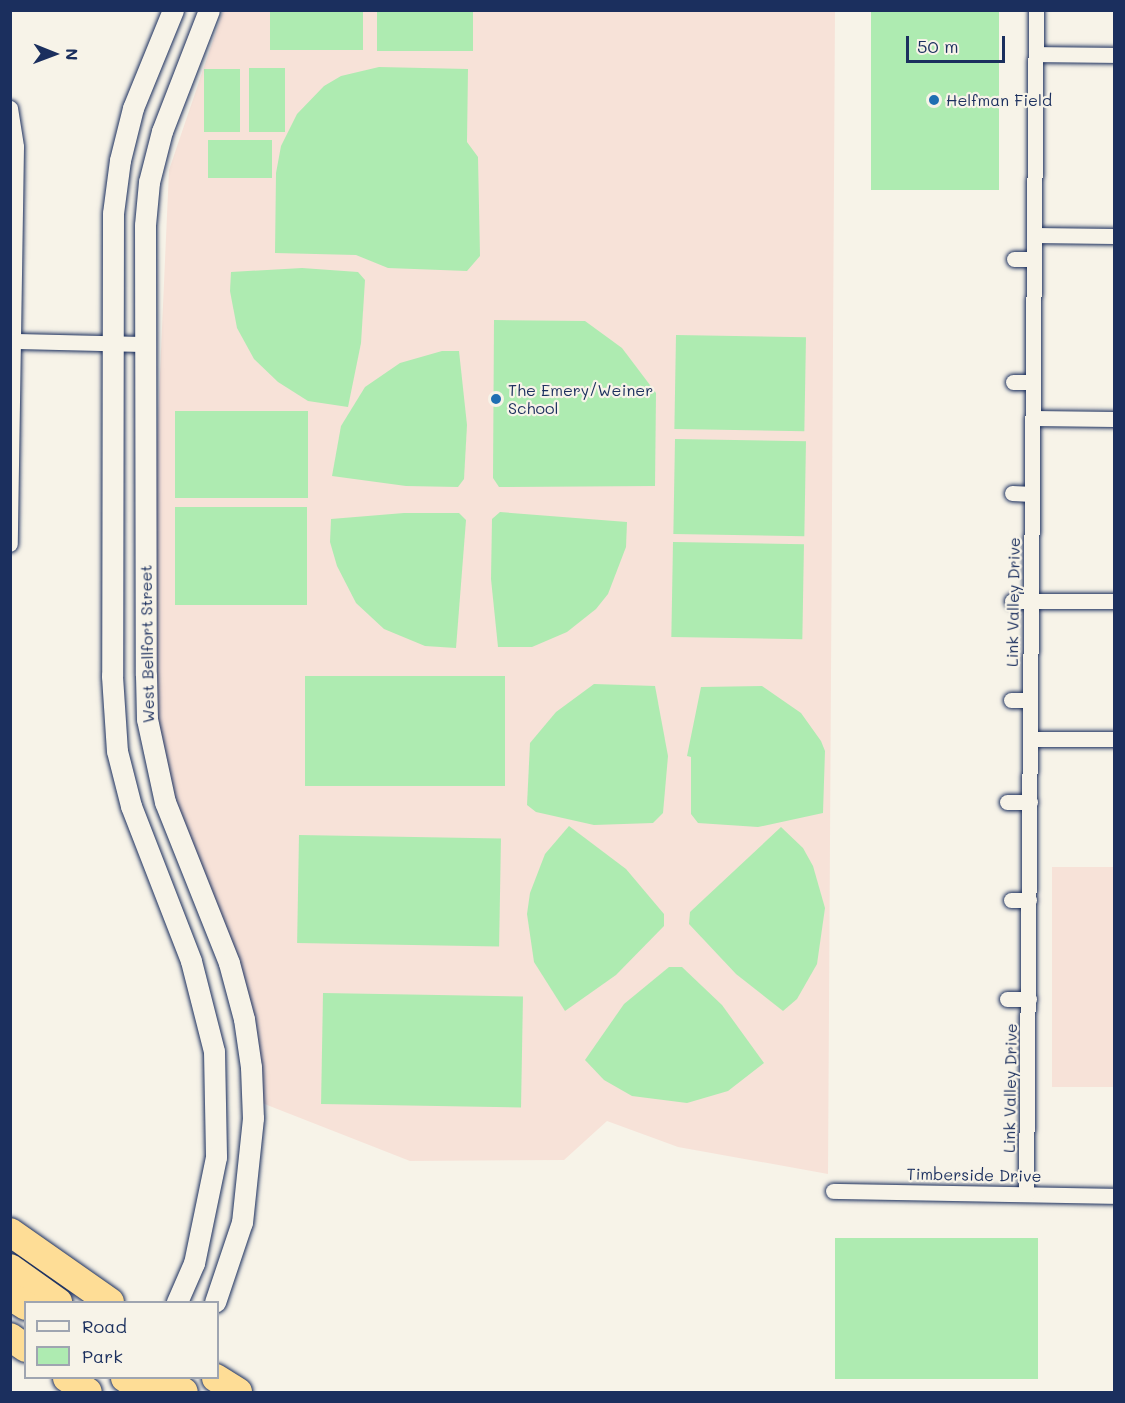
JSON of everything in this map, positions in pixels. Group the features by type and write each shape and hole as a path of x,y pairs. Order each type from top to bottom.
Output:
{"highway":[{"path":"10,1232 109,1301"},
{"path":"10,1268 57,1301"},
{"path":"10,1296 24,1305"},
{"path":"10,1337 24,1347"},
{"path":"70,1379 88,1392"},
{"path":"128,1379 146,1392"},
{"path":"166,1379 184,1392"},
{"path":"219,1379 238,1392"}],"main road":[{"name":"West Bellfort Street","path":"173,10 133,108 120,160 113,213 112,676 117,751 131,806 204,1003 214,1051 219,1115 207,1214 194,1263 177,1301"},
{"name":"West Bellfort Street","path":"209,10 162,131 149,182 145,225 146,675 154,762 179,846 229,963 244,1019 253,1118 242,1222 215,1301"},
{"path":"112,676 146,675"},
{"path":"170,911 201,898"},
{"path":"219,1115 253,1118"}],"street":[{"name":"Link Valley Drive","path":"1026,1194 1036,10"},
{"path":"1036,54 1114,55"},
{"path":"10,108 16,147 10,544"},
{"path":"1034,235 1114,236"},
{"path":"1014,259 1034,259"},
{"path":"14,341 145,344"},
{"path":"1012,382 1033,382"},
{"path":"1033,418 1114,418"},
{"path":"1012,493 1032,494"},
{"path":"1012,601 1114,601"},
{"path":"1011,700 1030,700"},
{"path":"1030,739 1114,739"},
{"path":"1007,802 1030,802"},
{"path":"1011,900 1029,900"},
{"path":"1007,999 1029,999"},
{"name":"Timberside Drive","path":"833,1191 1114,1196"}],"shaded area":[{"name":"The Emery/Weiner School","path":"223,11 835,11 828,1174 678,1147 607,1121 564,1160 410,1161 262,1103 224,923 157,758 150,599 169,170"},
{"path":"1052,867 1114,867 1114,1087 1052,1087"}],"green space":[{"path":"270,11 363,11 363,50 270,50"},
{"path":"377,11 473,11 473,51 377,51"},
{"name":"Helfman Field","path":"871,11 999,11 999,190 871,190"},
{"path":"379,67 468,69 467,142 478,157 480,256 467,271 388,268 356,255 275,253 276,173 281,146 297,114 324,86 341,76"},
{"path":"249,68 285,68 285,132 249,132"},
{"path":"204,69 240,69 240,132 204,132"},
{"path":"208,140 272,140 272,178 208,178"},
{"path":"302,268 358,272 365,280 361,343 348,407 308,401 278,382 254,359 237,328 230,291 231,272"},
{"path":"494,320 585,321 622,348 656,393 655,486 499,487 493,478"},
{"path":"676,335 806,337 804,431 674,429"},
{"path":"442,351 459,351 467,425 464,479 458,487 406,486 332,476 341,426 365,387 400,363"},
{"path":"175,411 308,411 308,498 175,498"},
{"path":"675,439 806,441 804,536 673,534"},
{"path":"175,507 307,507 307,605 175,605"},
{"path":"500,512 627,522 626,547 608,594 596,609 567,632 532,647 498,647 491,579 492,519"},
{"path":"404,513 459,513 466,520 456,648 425,646 384,629 356,603 337,566 330,542 331,519"},
{"path":"673,542 804,544 802,639 671,637"},
{"path":"305,676 505,676 505,786 305,786"},
{"path":"594,684 655,686 668,756 663,813 653,823 594,825 536,812 527,805 530,743 556,712"},
{"path":"762,686 801,713 821,741 825,751 823,813 758,827 698,823 691,814 691,757 687,756 701,687"},
{"path":"569,826 626,869 664,914 664,926 616,975 565,1011 534,962 527,914 530,893 545,854"},
{"path":"781,827 803,848 813,866 825,908 817,964 797,999 783,1011 736,974 689,924 690,912"},
{"path":"299,835 501,839 499,947 297,943"},
{"path":"669,967 682,967 722,1005 764,1063 728,1091 687,1103 632,1096 604,1080 585,1060 624,1004"},
{"path":"323,993 523,996 521,1107 321,1104"},
{"path":"835,1238 1038,1238 1038,1379 835,1379"}],"place":[{"name":"Helfman Field","path":"934,100"},
{"name":"The Emery/Weiner School","path":"496,399"}]}
